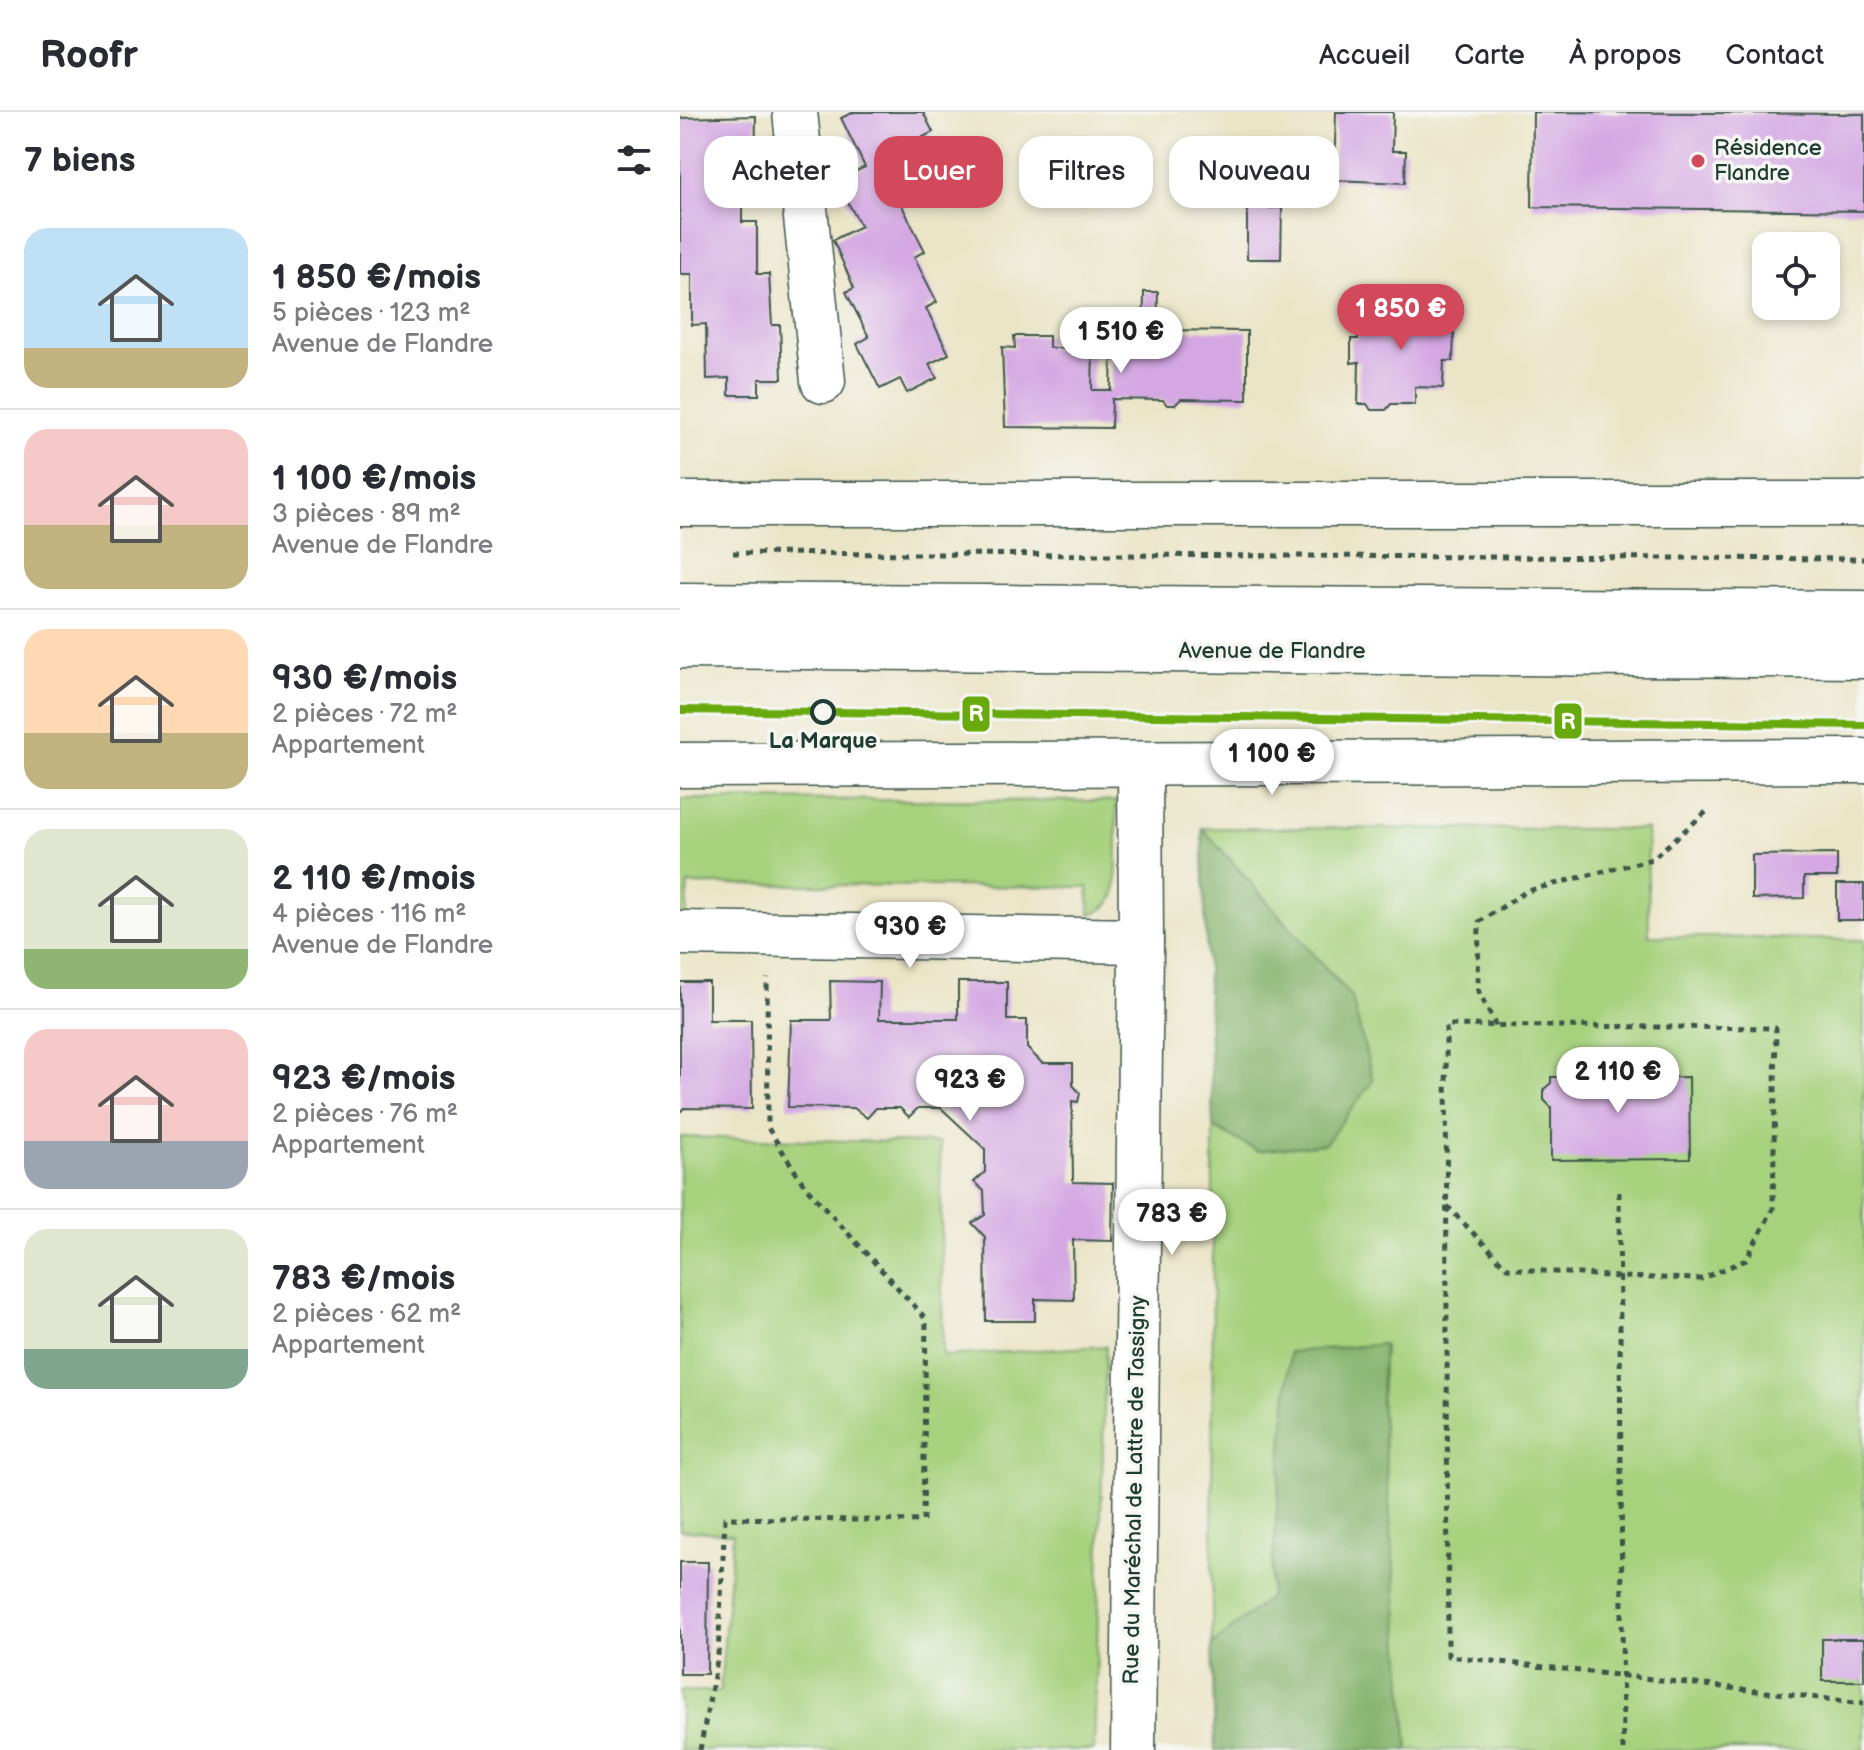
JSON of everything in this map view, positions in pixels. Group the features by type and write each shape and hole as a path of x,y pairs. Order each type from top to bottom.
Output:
{"street":[{"path":"795,112 823,381"},
{"path":"680,504 1864,504"},
{"name":"Avenue de Flandre","path":"680,605 1864,613"},
{"name":"Avenue de Flandre","path":"680,646 1864,656"},
{"path":"680,765 1864,761"},
{"name":"Rue du Maréchal de Lattre de Tassigny","path":"1133,1750 1140,764"},
{"path":"680,933 1141,941"}],"path":[{"path":"727,553 1864,559"},
{"path":"1496,1026 1478,990 1479,922 1527,891 1652,859 1706,812 1726,760"},
{"path":"700,1750 718,1655 725,1518 923,1521 926,1319 804,1185 768,1128 766,933"},
{"path":"1447,1206 1507,1268 1618,1277 1701,1279 1746,1260 1773,1209 1776,1028 1446,1025 1448,1656 1864,1703"},
{"path":"1619,1192 1623,1750"}],"green space":[{"path":"680,799 1116,801 1116,890 1107,906 1090,914 1088,887 688,884 686,918 680,918"},
{"path":"1202,828 1647,829 1649,936 1864,940 1864,1750 1408,1750 1381,1401 1384,1344 1290,1353 1270,1597 1212,1645 1213,1127 1258,1151 1352,997"},
{"path":"1202,828 1352,998 1373,1081 1325,1144 1258,1151 1213,1127"},
{"path":"680,1137 940,1143 943,1356 1106,1346 1094,1750 680,1750 680,1691 720,1691 733,1534 680,1530"},
{"path":"1384,1344 1381,1401 1408,1750 1215,1750 1212,1645 1270,1597 1290,1352"}],"building":[{"path":"854,112 923,112 933,132 925,136 874,136 874,208 903,208 925,251 914,257 937,302 926,308 949,354 929,364 937,378 907,393 900,379 880,389 857,344 869,337 846,292 854,288 833,240 861,226 851,208 858,208 858,170 865,167 858,153 858,136 850,136 841,118"},
{"path":"1336,112 1393,112 1392,151 1406,151 1405,183 1339,180 1339,136 1335,136"},
{"name":"Résidence Flandre","path":"1533,112 1864,114 1864,211 1532,207"},
{"path":"756,116 756,136 704,136 704,208 742,208 742,222 757,222 757,274 769,274 772,325 780,325 782,379 759,379 759,395 729,395 729,378 707,379 706,324 692,325 692,274 680,274 680,118"},
{"path":"1247,208 1282,208 1281,259 1247,259"},
{"path":"1144,292 1158,292 1157,330 1247,331 1247,400 1181,399 1175,405 1167,405 1163,400 1112,399 1111,428 1005,427 1002,347 1015,348 1014,336 1049,336 1049,348 1093,348 1092,390 1111,390 1112,352 1143,352"},
{"path":"1395,299 1444,300 1443,333 1454,332 1453,361 1444,361 1443,388 1415,387 1415,404 1391,404 1386,410 1371,410 1367,404 1358,404 1359,362 1351,363 1351,339 1358,339 1358,312 1395,312"},
{"path":"1837,854 1837,877 1804,877 1804,898 1752,899 1752,855"},
{"path":"1837,884 1864,884 1864,920 1837,920"},
{"path":"830,981 880,982 879,1019 958,1019 958,982 1007,982 1007,1020 1027,1020 1027,1048 1042,1063 1073,1063 1073,1085 1080,1093 1078,1102 1072,1101 1073,1182 1113,1183 1112,1241 1073,1240 1074,1300 1035,1299 1035,1321 986,1321 985,1237 972,1223 985,1215 984,1191 974,1182 985,1172 985,1149 941,1108 918,1108 909,1117 900,1108 876,1108 867,1118 854,1108 788,1107 791,1020 831,1020"},
{"path":"680,982 709,982 709,1020 751,1020 752,1109 684,1108 680,1112"},
{"path":"1586,1062 1632,1062 1632,1078 1689,1077 1690,1159 1551,1160 1551,1107 1544,1100 1544,1089 1551,1083 1551,1077 1561,1077 1561,1070 1586,1070"},
{"path":"680,1562 708,1562 707,1674 680,1674"},
{"path":"1822,1639 1864,1639 1864,1681 1822,1681"}],"transit line":[{"name":"R","path":"680,710 1864,725"}],"place":[{"name":"Résidence Flandre","path":"1698,161"},
{"name":"La Marque","path":"823,712"}]}
